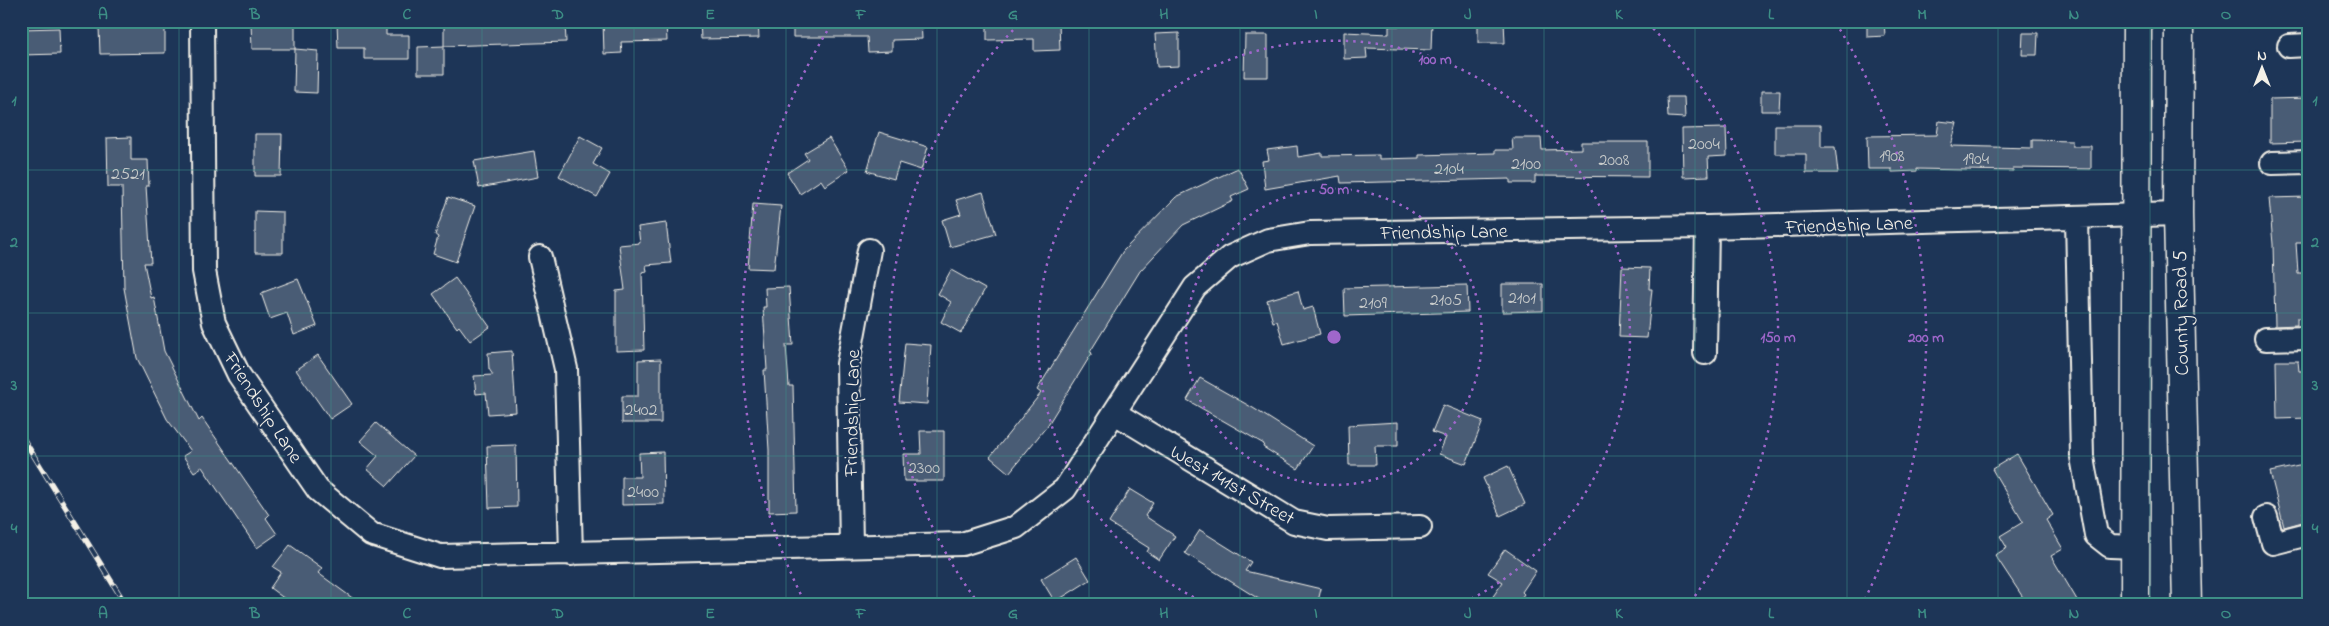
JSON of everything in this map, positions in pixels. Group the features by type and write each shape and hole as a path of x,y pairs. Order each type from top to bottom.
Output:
{"main road":[{"path":"2135,605 2136,21"},
{"name":"County Road 5","path":"2179,21 2178,214 2186,605"}],"street":[{"name":"Friendship Lane","path":"202,21 204,272 214,323 239,375 318,490 371,534 440,556 962,544 1016,528 1065,489 1195,287 1230,257 1268,240 1310,233 1707,227 2178,214"},
{"path":"2272,163 2308,162"},
{"path":"2077,218 2082,457 2096,535 2110,546 2135,547"},
{"path":"1705,353 1707,227"},
{"name":"Friendship Lane","path":"851,547 848,364 869,250"},
{"path":"540,257 566,369 571,554"},
{"path":"2266,339 2308,338"},
{"name":"West 141st Street","path":"1115,413 1294,522 1328,529 1420,528"},
{"path":"2266,517 2273,543 2308,534"}],"building":[{"path":"386,21 386,35 409,35 409,59 364,59 364,48 338,48 337,22"},
{"path":"444,21 565,21 566,42 444,46"},
{"path":"603,21 666,21 667,41 621,42 622,53 604,54"},
{"path":"700,21 758,21 759,38 701,39"},
{"path":"793,21 921,21 922,39 892,40 892,51 868,52 867,37 793,37"},
{"path":"987,21 1029,21 1029,24 1059,22 1060,50 1034,51 1034,39 987,40"},
{"path":"1405,21 1432,21 1431,50 1366,48 1367,58 1344,59 1344,32 1389,34 1389,26 1405,26"},
{"path":"1478,21 1504,21 1505,43 1478,43"},
{"path":"1867,21 1884,21 1885,36 1867,37"},
{"path":"295,22 295,49 252,49 251,23"},
{"path":"165,25 165,53 100,54 99,27"},
{"path":"59,28 60,54 21,55 21,29"},
{"path":"1179,33 1179,66 1157,67 1155,34"},
{"path":"2023,33 2038,33 2037,55 2022,55"},
{"path":"1245,35 1268,35 1268,77 1244,77"},
{"path":"444,46 444,74 418,74 418,47"},
{"path":"295,49 318,51 317,93 294,92"},
{"path":"1761,91 1780,91 1779,111 1761,111"},
{"path":"1667,97 1684,97 1685,118 1668,117"},
{"path":"2308,98 2308,142 2270,143 2270,99"},
{"path":"1939,121 1957,123 1951,146 2032,148 2032,140 2072,141 2072,146 2091,146 2091,169 2013,168 2013,171 1917,169 1917,171 1892,172 1892,169 1868,169 1867,136 1937,135"},
{"path":"1775,125 1821,125 1821,147 1835,147 1838,173 1806,173 1806,154 1775,154"},
{"path":"1726,128 1727,156 1708,157 1709,176 1683,177 1682,129"},
{"path":"879,132 928,147 921,170 899,163 894,179 867,171"},
{"path":"255,134 282,134 281,176 255,176"},
{"path":"580,136 602,148 593,164 610,174 597,197 559,176"},
{"path":"131,137 131,160 148,160 149,186 146,186 151,263 144,263 151,298 154,297 164,351 199,421 202,418 269,515 266,518 277,534 257,548 202,467 194,472 183,456 191,451 167,419 137,358 124,288 122,187 108,187 107,138"},
{"path":"829,138 849,170 825,186 821,180 800,194 787,173 808,159 804,153"},
{"path":"1512,138 1541,138 1542,150 1581,149 1581,142 1648,142 1648,177 1535,176 1535,183 1510,183 1510,179 1341,183 1340,176 1265,189 1262,161 1269,160 1267,150 1297,146 1298,157 1322,153 1322,156 1379,155 1379,159 1419,158 1419,155 1495,153 1495,150 1513,150"},
{"path":"534,151 538,177 479,188 474,161"},
{"path":"1238,168 1249,189 1231,197 1233,201 1183,225 1140,271 1047,426 1009,473 990,457 1041,393 1037,390 1123,251 1176,197"},
{"path":"983,192 996,234 950,247 942,220 961,214 956,200"},
{"path":"448,197 475,206 456,262 433,254 438,237 435,235"},
{"path":"2308,197 2308,243 2296,243 2298,273 2308,273 2308,318 2297,318 2297,325 2275,326 2273,244 2269,198"},
{"path":"753,204 781,206 774,269 748,268"},
{"path":"255,211 283,212 283,253 255,253"},
{"path":"666,223 671,263 646,265 647,272 642,273 644,350 616,351 616,291 625,290 619,245 640,243 638,227"},
{"path":"1622,267 1650,268 1649,289 1652,289 1647,338 1619,337"},
{"path":"951,270 985,289 961,333 941,322 951,302 938,294"},
{"path":"455,278 490,327 470,341 459,326 457,328 433,294"},
{"path":"298,279 317,326 294,335 287,313 270,319 261,293"},
{"path":"1502,284 1543,284 1543,311 1502,312"},
{"path":"1467,285 1468,312 1345,316 1344,288"},
{"path":"789,287 793,345 786,345 789,386 793,386 796,511 769,512 769,450 764,370 767,370 763,307 766,307 765,288"},
{"path":"1298,291 1303,310 1313,307 1320,334 1284,344 1277,321 1273,322 1267,300"},
{"path":"905,343 931,345 927,404 899,402"},
{"path":"512,351 516,412 488,414 486,393 476,394 474,376 493,375 489,369 488,353"},
{"path":"318,355 352,404 330,419 296,370"},
{"path":"661,359 661,423 622,423 622,396 638,396 638,360"},
{"path":"2276,361 2298,361 2299,371 2308,371 2308,418 2277,419"},
{"path":"1200,378 1253,408 1313,446 1298,469 1263,447 1264,444 1187,400"},
{"path":"1443,405 1483,421 1466,464 1439,454 1446,437 1432,432"},
{"path":"1398,422 1398,446 1375,446 1376,465 1349,465 1348,425"},
{"path":"376,423 414,456 387,486 367,469 378,456 360,441"},
{"path":"920,431 944,431 944,481 904,481 903,454 921,454"},
{"path":"516,445 517,507 489,508 487,446"},
{"path":"663,452 664,504 622,505 622,477 640,477 639,453"},
{"path":"2017,454 2053,515 2046,520 2063,549 2051,556 2080,605 2028,605 1995,555 2007,548 2000,536 2023,522 1992,469"},
{"path":"2308,464 2308,511 2303,512 2306,521 2284,527 2270,472"},
{"path":"1508,466 1525,504 1500,516 1483,478"},
{"path":"1130,489 1153,503 1145,516 1175,536 1159,560 1147,552 1149,548 1109,523"},
{"path":"1200,530 1251,562 1245,571 1321,589 1317,605 1278,605 1262,601 1185,553"},
{"path":"290,545 322,568 318,573 362,605 293,605 270,588 281,572 273,567"},
{"path":"1505,549 1536,571 1516,605 1487,605 1503,582 1488,573"},
{"path":"1076,557 1090,580 1055,602 1041,579"}],"railway":[{"path":"21,435 126,605"}]}
